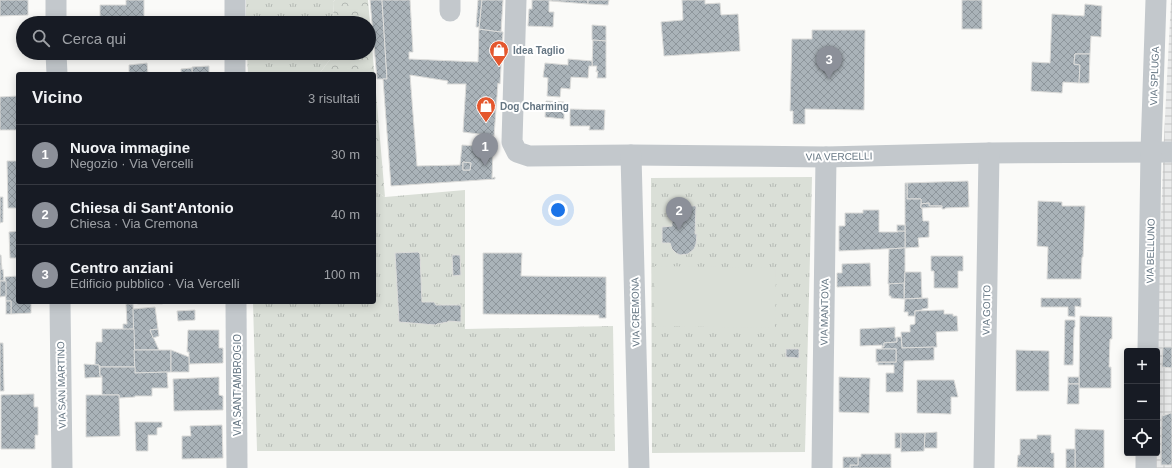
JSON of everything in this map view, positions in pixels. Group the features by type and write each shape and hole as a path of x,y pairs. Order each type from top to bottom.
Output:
{"street":[{"path":"56,0 56,16"},
{"path":"235,0 235,16"},
{"name":"VIA VERCELLI","path":"516,0 512,142 517,152 529,156 631,155 826,157 989,153 1172,152"},
{"name":"VIA SPLUGA","path":"1152,151 1156,0"},
{"path":"56,60 57,72"},
{"path":"235,60 235,72"},
{"name":"VIA BELLUNO","path":"1148,348 1152,151"},
{"name":"VIA GOITO","path":"984,468 989,153"},
{"name":"VIA CREMONA","path":"631,155 639,468"},
{"name":"VIA MANTOVA","path":"822,468 826,157"},
{"name":"VIA SAN MARTINO","path":"60,304 62,468"},
{"name":"VIA SANT'AMBROGIO","path":"236,304 237,468"},
{"path":"1146,456 1146,468"}],"shaded area":[{"path":"1172,0 1172,468 1151,468 1152,456 1160,456 1160,348 1156,348 1164,137"}],"green space":[{"path":"246,0 335,0 333,2 334,16 246,16"},
{"path":"335,0 368,0 369,16 334,16 333,2"},
{"path":"247,60 330,60 321,72 248,72"},
{"path":"330,60 373,60 374,72 321,72"},
{"path":"376,93 385,197 376,191"},
{"path":"812,177 805,452 652,453 651,178"},
{"path":"465,190 465,329 613,326 615,451 257,451 253,304 376,304 376,191 385,197"},
{"path":"655,266 776,268 775,328 654,326"}],"building":[{"path":"0,0 28,0 28,15 0,16"},
{"path":"126,0 144,0 144,16 100,16 100,5 126,5"},
{"path":"370,0 382,0 387,79 377,79 375,60 376,16 371,16"},
{"path":"382,0 410,0 413,52 409,52 409,59 478,62 479,29 503,32 500,84 498,83 494,136 463,132 466,84 447,84 448,81 410,75 417,166 460,165 462,145 493,147 492,178 495,177 495,179 391,186 383,79 387,79","holes":["463,162 471,163 470,170 463,170"]},
{"path":"478,0 482,0 479,27 476,27"},
{"path":"482,0 503,0 501,32 479,29"},
{"path":"532,0 551,0 549,1 549,12 554,12 553,27 528,26 529,9 532,9"},
{"path":"588,0 588,4 551,1"},
{"path":"588,0 609,0 608,5 588,4"},
{"path":"682,0 705,0 705,4 720,3 721,15 738,14 740,51 664,56 661,22 683,20"},
{"path":"962,0 982,0 982,29 962,29"},
{"path":"1085,4 1102,6 1101,37 1091,36 1090,54 1075,54 1074,64 1080,65 1079,83 1063,82 1062,93 1031,91 1032,62 1050,63 1052,14 1084,16"},
{"path":"592,25 606,26 606,41 592,40"},
{"path":"812,30 865,30 864,110 805,109 805,124 793,124 793,111 790,111 792,39 812,39"},
{"path":"593,40 606,41 606,78 597,78 597,66 592,66"},
{"path":"1075,54 1090,54 1089,83 1079,83 1080,65 1074,64"},
{"path":"568,59 592,61 592,66 589,66 588,78 571,77 570,89 561,88 560,97 547,96 548,78 543,77 545,63 568,65"},
{"path":"147,63 148,72 129,72 129,65"},
{"path":"209,66 209,72 192,72 192,67"},
{"path":"192,68 192,72 181,72 181,69"},
{"path":"16,96 16,130 0,130 0,97"},
{"path":"546,101 564,102 564,119 545,117"},
{"path":"570,109 605,110 604,130 589,130 590,126 570,126"},
{"path":"7,161 16,161 16,208 8,208"},
{"path":"463,162 471,163 470,170 463,170"},
{"path":"968,181 969,207 942,209 942,206 929,206 929,203 921,204 921,199 907,199 907,183"},
{"path":"905,183 907,183 907,199 921,199 923,221 929,221 929,237 918,238 919,247 905,248"},
{"path":"0,197 3,197 3,222 0,223"},
{"path":"1038,201 1062,202 1062,206 1085,206 1081,279 1047,279 1048,247 1037,246"},
{"path":"929,203 929,206 942,207 921,208 921,204"},
{"path":"672,206 696,206 696,244 694,249 688,254 680,255 672,249 670,243 662,243 662,227 672,226"},
{"path":"863,210 879,210 879,232 905,231 905,248 839,251 839,226 845,226 845,213 863,213"},
{"path":"897,225 905,225 905,231 897,231"},
{"path":"16,231 16,258 10,258 9,232"},
{"path":"905,248 905,284 888,284 889,249"},
{"path":"418,252 420,254 422,302 434,302 436,305 461,305 461,322 448,321 436,325 399,322 395,253"},
{"path":"483,253 522,253 521,276 606,277 606,318 599,318 599,315 483,314"},
{"path":"1,255 4,281 0,281"},
{"path":"452,255 460,255 461,275 453,276"},
{"path":"931,256 963,256 963,271 958,271 958,288 934,288 934,271 931,271"},
{"path":"870,263 871,286 837,287 837,273 842,273 842,264"},
{"path":"905,272 921,272 922,298 904,299"},
{"path":"16,276 16,304 31,304 31,313 11,314 11,301 6,301 5,277"},
{"path":"0,281 6,281 6,296 0,297"},
{"path":"904,283 904,299 891,298 891,296 889,296 889,284"},
{"path":"928,298 928,308 915,311 915,316 908,316 908,312 904,312 905,299"},
{"path":"1041,298 1081,298 1081,307 1075,306 1075,317 1068,316 1068,307 1041,307"},
{"path":"6,301 11,301 11,314 6,314"},
{"path":"126,304 133,304 134,329 123,330 123,324 127,324"},
{"path":"155,307 158,329 150,330 159,350 134,350 133,309"},
{"path":"195,310 195,320 178,321 177,311"},
{"path":"944,310 944,314 953,314 953,316 957,316 958,331 936,332 937,347 902,348 901,332 910,332 910,325 915,324 915,311"},
{"path":"1080,316 1112,317 1112,339 1110,339 1109,367 1111,367 1111,388 1079,388"},
{"path":"1065,320 1075,320 1073,365 1064,365"},
{"path":"895,327 895,338 897,337 897,342 884,343 884,347 882,347 882,345 860,346 860,329"},
{"path":"102,329 134,329 135,367 100,367 99,365 95,365 96,342 102,342"},
{"path":"158,329 159,336 153,338 150,330"},
{"path":"188,330 219,330 219,348 223,348 223,363 189,364 189,352 187,352"},
{"path":"897,337 901,337 902,348 934,347 934,360 904,361 903,392 886,392 886,373 894,373 894,365 878,365 878,362 896,362 896,349 882,349 882,347 884,347 884,343 897,342"},
{"path":"0,343 3,343 4,391 0,391"},
{"path":"1163,347 1172,347 1172,368 1162,367"},
{"path":"786,349 799,349 799,358 786,357"},
{"path":"876,349 896,349 896,362 876,362"},
{"path":"134,350 171,350 171,372 135,373"},
{"path":"171,350 189,357 189,372 171,372"},
{"path":"1016,350 1049,351 1049,391 1016,391"},
{"path":"84,364 99,365 100,376 102,377 85,378"},
{"path":"100,367 135,367 135,373 167,372 168,388 152,388 152,396 119,398 119,395 102,395 102,376 100,376"},
{"path":"219,377 219,395 223,396 223,410 174,411 173,379"},
{"path":"839,377 870,378 869,413 839,412"},
{"path":"1068,377 1079,377 1079,384 1068,384"},
{"path":"917,380 954,380 958,397 951,397 951,414 917,413"},
{"path":"1068,384 1079,384 1079,404 1067,404"},
{"path":"34,394 34,407 38,407 38,435 35,435 35,449 1,449 1,395"},
{"path":"86,395 119,395 120,436 86,437"},
{"path":"1172,413 1172,465 1161,465 1162,416"},
{"path":"135,422 162,422 162,427 157,428 157,435 148,435 148,451 136,451"},
{"path":"222,425 223,458 182,459 182,436 191,436 190,426"},
{"path":"1075,429 1104,430 1104,468 1075,468"},
{"path":"937,432 937,448 924,448 925,433"},
{"path":"895,433 901,433 901,448 895,448"},
{"path":"901,433 925,433 924,451 901,452"},
{"path":"1037,435 1051,435 1051,453 1054,453 1054,468 1017,467 1018,455 1020,455 1020,439 1037,439"},
{"path":"1066,449 1075,449 1075,468 1066,468"},
{"path":"861,454 891,454 891,468 850,468 850,465 858,465 858,457 861,457"},
{"path":"843,457 858,457 858,465 850,465 850,468 843,468"}],"place":[{"name":"Idea Taglio","path":"499,67"},
{"name":"Centro anziani","path":"829,79"},
{"name":"Dog Charming","path":"486,123"},
{"name":"Nuova immagine","path":"485,166"},
{"name":"Chiesa di Sant'Antonio","path":"679,230"}]}
